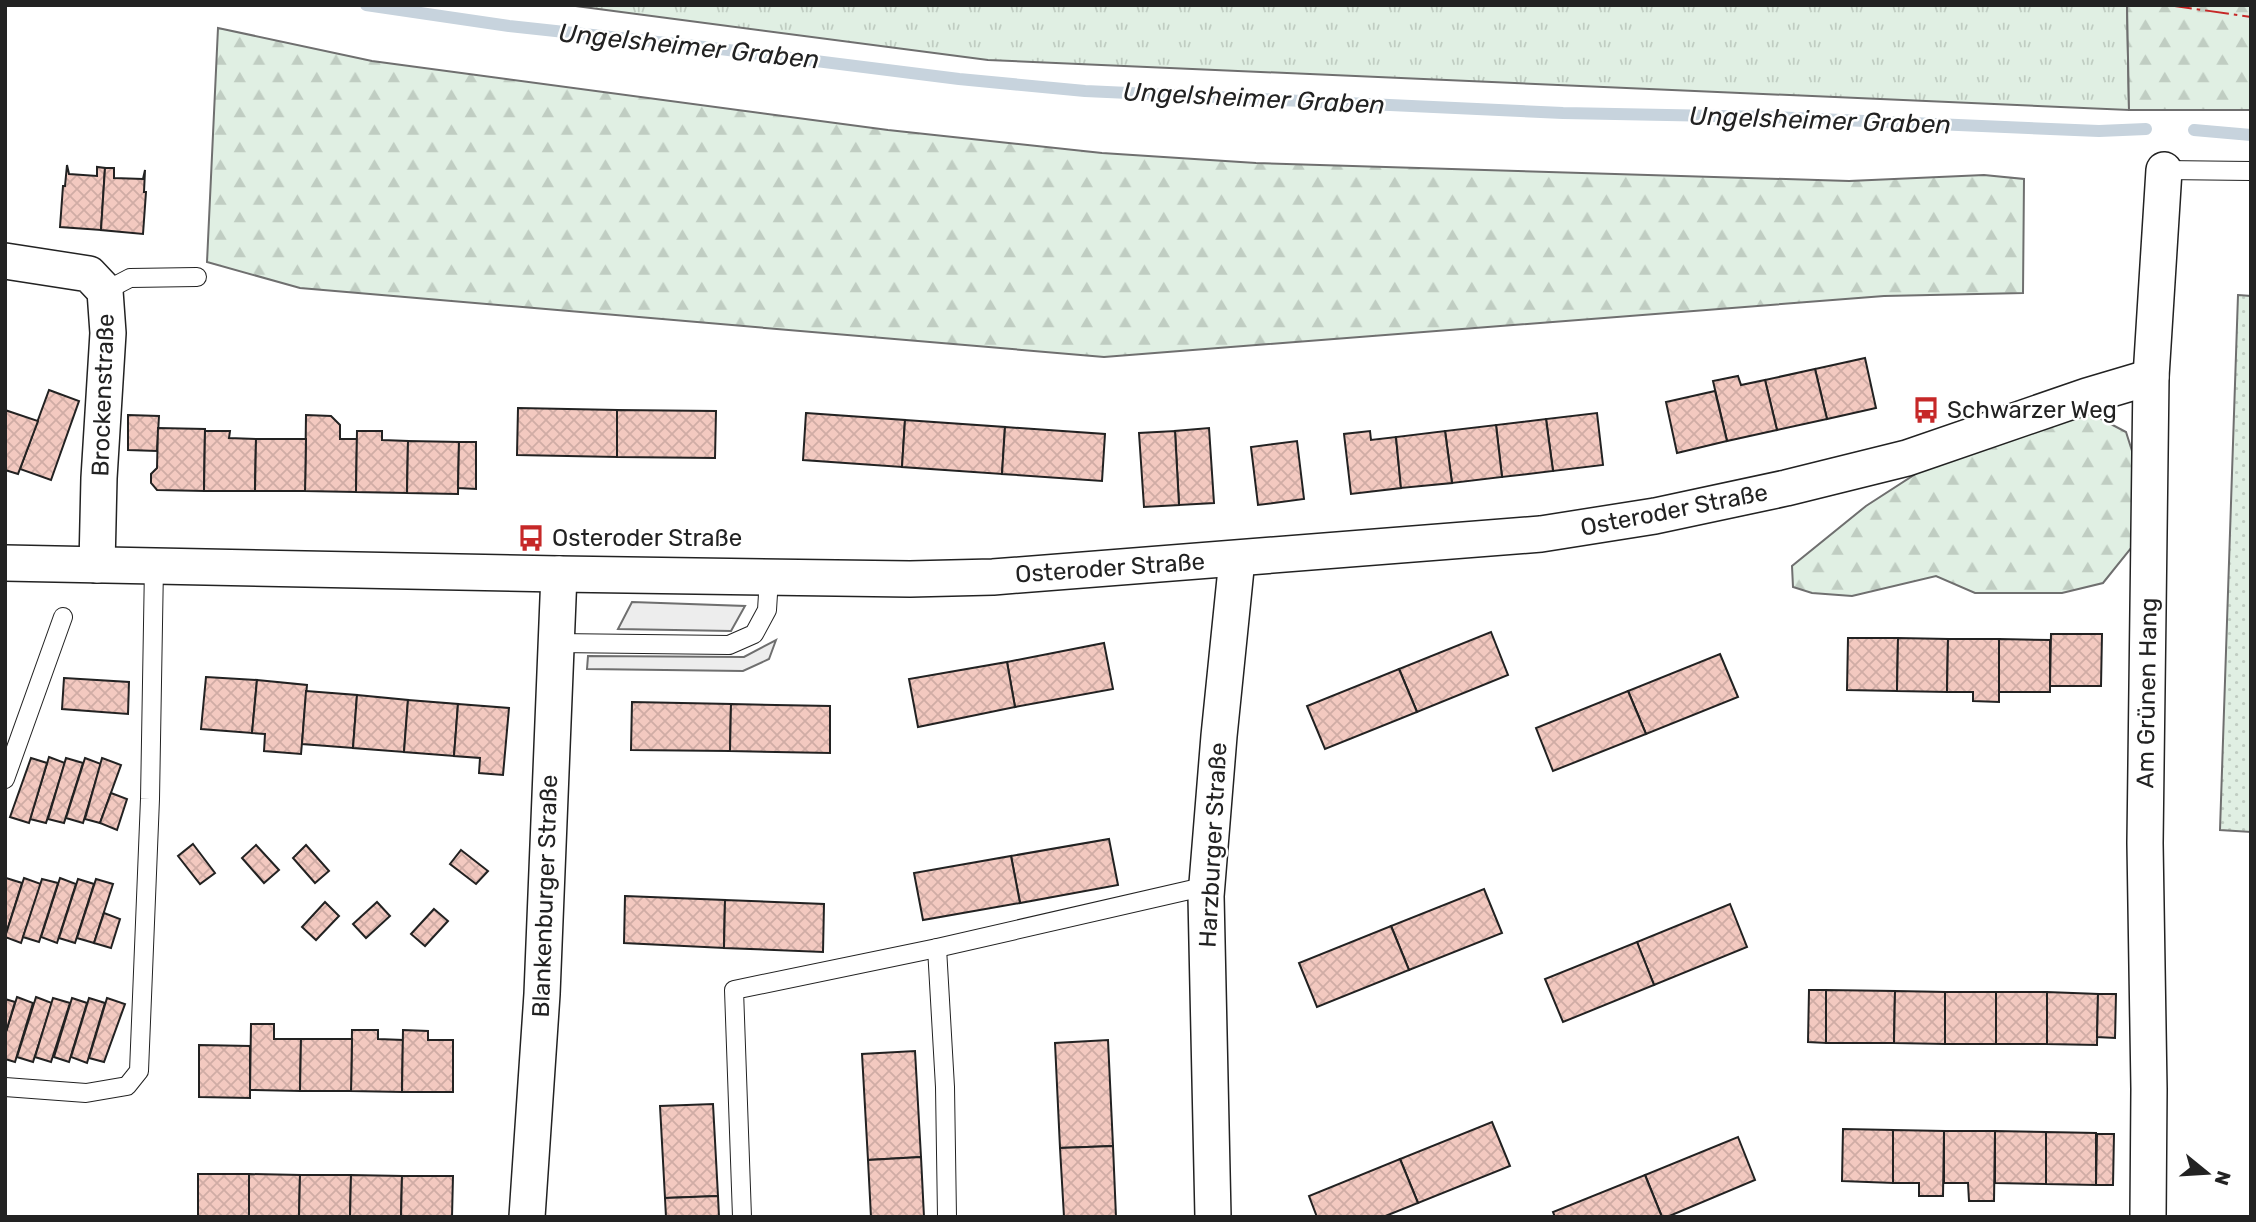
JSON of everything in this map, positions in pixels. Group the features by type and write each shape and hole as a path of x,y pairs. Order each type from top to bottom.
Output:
{"street":[{"name":"Am Grünen Hang","path":"2148,1217 2145,843 2151,377 2164,170"},
{"name":"Brockenstraße","path":"5,261 89,274 105,290 108,333 97,565"},
{"name":"Osteroder Straße","path":"5,562 559,575 910,579 993,577 1541,534 1655,516 1906,458 2151,377"},
{"name":"Harzburger Straße","path":"1213,1217 1207,886 1237,559"},
{"name":"Blankenburger Straße","path":"527,1217 542,994 559,575"}],"lane":[{"path":"2164,170 2251,171"},
{"path":"105,290 130,278 197,277"},
{"path":"5,1087 86,1093 127,1086 139,1071 150,799 155,566"},
{"path":"556,643 729,645 754,634 767,610 769,578"},
{"path":"5,779 63,617"},
{"path":"743,1217 734,990 937,948 1207,886"},
{"path":"937,948 945,1087 947,1217"}],"green space":[{"path":"568,5 2127,5 2129,110 988,60"},
{"path":"2127,5 2251,5 2251,110 2129,110"},
{"path":"218,28 372,61 888,130 1102,153 1256,163 1849,181 1984,175 2024,179 2023,293 1884,296 1104,357 300,288 207,262"},
{"path":"2238,295 2251,296 2251,832 2220,830"},
{"path":"2086,411 2126,432 2139,473 2136,542 2103,583 2062,593 1975,593 1936,576 1852,596 1812,593 1793,587 1792,566 1866,506 1928,466"}],"shaded area":[{"path":"632,602 745,606 731,631 618,629"},
{"path":"776,640 769,659 743,671 587,669 588,656 744,657"}],"building":[{"path":"67,165 69,174 97,176 97,167 105,168 101,230 60,227"},
{"path":"105,168 114,168 114,178 143,179 145,170 143,234 101,230"},
{"path":"1865,358 1876,408 1827,419 1815,369"},
{"path":"1815,369 1827,419 1777,430 1765,380"},
{"path":"1738,376 1741,385 1765,380 1777,430 1727,441 1713,381"},
{"path":"49,390 79,401 51,480 20,469"},
{"path":"1715,391 1727,441 1677,453 1666,402"},
{"path":"518,408 617,410 617,457 517,455"},
{"path":"5,410 38,421 18,474 5,470"},
{"path":"617,410 716,411 715,458 617,457"},
{"path":"806,413 905,420 902,467 803,460"},
{"path":"1597,413 1603,465 1553,471 1546,419"},
{"path":"128,415 159,416 157,451 128,450"},
{"path":"306,415 331,416 340,425 340,439 357,439 356,492 305,491"},
{"path":"1546,419 1553,471 1502,477 1496,425"},
{"path":"905,420 1005,427 1002,474 902,467"},
{"path":"1496,425 1502,477 1452,483 1445,431"},
{"path":"1005,427 1105,434 1102,481 1002,474"},
{"path":"158,428 205,429 204,491 157,490 151,483 151,474 157,468"},
{"path":"1209,428 1214,503 1179,505 1175,431"},
{"path":"205,431 230,431 229,438 256,439 255,491 204,491"},
{"path":"357,431 382,431 382,440 408,441 407,493 356,492"},
{"path":"1175,431 1179,505 1144,507 1139,433"},
{"path":"1370,431 1371,440 1396,437 1401,488 1351,494 1344,434"},
{"path":"1445,431 1452,483 1401,488 1396,437"},
{"path":"256,439 306,439 305,491 255,491"},
{"path":"408,441 459,442 458,494 407,493"},
{"path":"1297,441 1304,499 1258,505 1251,447"},
{"path":"459,442 476,442 476,489 458,488"},
{"path":"1491,632 1508,675 1417,712 1399,669"},
{"path":"2051,634 2102,634 2101,686 2050,686"},
{"path":"1848,638 1898,638 1897,691 1847,690"},
{"path":"1898,638 1948,639 1947,692 1897,691"},
{"path":"1948,639 1999,639 1999,702 1973,701 1973,692 1947,692"},
{"path":"1999,639 2050,640 2050,692 1999,692"},
{"path":"1104,643 1113,689 1015,707 1007,662"},
{"path":"1720,654 1738,697 1646,734 1628,691"},
{"path":"1007,662 1015,707 918,727 909,679"},
{"path":"1399,669 1417,712 1325,749 1307,706"},
{"path":"206,677 257,680 252,733 201,729"},
{"path":"64,678 129,682 128,714 62,709"},
{"path":"257,680 307,685 301,754 264,751 265,734 252,733"},
{"path":"306,691 357,695 353,748 302,744"},
{"path":"1628,691 1646,734 1553,771 1536,728"},
{"path":"357,695 408,700 404,752 353,748"},
{"path":"408,700 458,704 454,756 404,752"},
{"path":"632,702 731,704 730,751 631,750"},
{"path":"458,704 509,708 503,775 479,773 480,758 454,756"},
{"path":"731,704 830,706 830,753 730,751"},
{"path":"49,757 65,763 46,823 30,819"},
{"path":"31,758 47,763 29,823 10,817"},
{"path":"66,758 83,763 64,823 48,819"},
{"path":"85,758 101,764 83,823 66,818"},
{"path":"102,758 121,765 100,823 85,819"},
{"path":"111,793 127,799 117,830 100,823"},
{"path":"1109,839 1118,885 1020,903 1011,856"},
{"path":"193,844 215,873 200,884 178,856"},
{"path":"256,845 279,870 264,883 242,858"},
{"path":"306,845 329,871 315,883 293,858"},
{"path":"461,850 488,871 476,884 450,864"},
{"path":"1011,856 1020,903 923,920 914,873"},
{"path":"6,878 22,883 5,937 5,881"},
{"path":"24,878 41,884 21,943 5,937"},
{"path":"60,878 76,884 57,943 41,937"},
{"path":"42,879 58,883 39,942 23,937"},
{"path":"78,879 94,884 75,943 59,938"},
{"path":"96,879 113,884 94,943 77,938"},
{"path":"1484,889 1502,933 1409,970 1391,926"},
{"path":"625,896 725,900 724,948 624,943"},
{"path":"725,900 824,904 823,952 724,948"},
{"path":"325,902 339,916 316,940 302,927"},
{"path":"377,902 390,916 366,938 353,924"},
{"path":"1730,904 1747,947 1654,985 1637,942"},
{"path":"434,909 448,921 425,946 411,934"},
{"path":"104,913 120,919 111,948 94,943"},
{"path":"1391,926 1409,970 1317,1007 1299,963"},
{"path":"1637,942 1654,985 1563,1022 1545,979"},
{"path":"1809,990 1826,990 1826,1043 1808,1042"},
{"path":"1826,990 1895,991 1894,1043 1826,1043"},
{"path":"1895,991 1945,992 1945,1044 1894,1043"},
{"path":"1945,992 1996,992 1996,1044 1945,1044"},
{"path":"1996,992 2047,992 2047,1044 1996,1044"},
{"path":"2047,992 2098,994 2097,1045 2047,1044"},
{"path":"2098,994 2116,994 2115,1038 2097,1037"},
{"path":"17,997 33,1003 15,1062 5,1059 5,1035"},
{"path":"36,997 52,1003 33,1062 17,1057"},
{"path":"53,998 70,1003 51,1062 35,1057"},
{"path":"72,998 87,1003 69,1062 54,1057"},
{"path":"89,998 105,1003 87,1063 71,1057"},
{"path":"107,998 125,1004 104,1062 89,1058"},
{"path":"5,999 15,1002 5,1035"},
{"path":"251,1024 274,1024 274,1039 301,1039 300,1091 250,1090"},
{"path":"352,1030 378,1030 378,1039 403,1040 402,1092 351,1091"},
{"path":"403,1030 428,1031 428,1040 453,1040 453,1092 402,1092"},
{"path":"301,1039 352,1039 351,1091 300,1091"},
{"path":"1108,1040 1113,1146 1060,1148 1055,1043"},
{"path":"199,1045 250,1046 250,1098 199,1097"},
{"path":"915,1051 921,1157 868,1160 862,1054"},
{"path":"713,1104 718,1196 665,1198 660,1106"},
{"path":"1492,1122 1510,1166 1418,1203 1400,1159"},
{"path":"1843,1129 1893,1130 1893,1183 1842,1181"},
{"path":"1893,1130 1944,1131 1943,1196 1919,1196 1919,1183 1893,1183"},
{"path":"1944,1131 1995,1131 1994,1201 1969,1201 1968,1183 1944,1183"},
{"path":"1995,1131 2046,1132 2046,1184 1995,1183"},
{"path":"2046,1132 2096,1133 2096,1185 2046,1184"},
{"path":"2097,1134 2114,1134 2113,1185 2096,1185"},
{"path":"1738,1137 1755,1180 1662,1217 1645,1175"},
{"path":"1113,1146 1116,1217 1064,1217 1060,1148"},
{"path":"921,1157 924,1217 871,1217 868,1160"},
{"path":"1400,1159 1418,1203 1383,1217 1317,1217 1309,1196"},
{"path":"198,1174 249,1174 249,1217 198,1217"},
{"path":"249,1174 300,1175 299,1217 249,1217"},
{"path":"300,1175 351,1175 350,1217 299,1217"},
{"path":"351,1175 402,1176 401,1217 350,1217"},
{"path":"1645,1175 1662,1217 1555,1217 1553,1212"},
{"path":"402,1176 453,1176 452,1217 401,1217"},
{"path":"718,1196 719,1217 666,1217 665,1198"}],"waterway":[{"name":"Ungelsheimer Graben","path":"366,5 509,26 959,79 1085,91 1563,113 1771,117 2099,131 2146,129"},
{"name":"Ungelsheimer Graben","path":"2194,130 2251,135"}],"power":[{"path":"2168,5 2251,17"}],"place":[{"name":"Schwarzer Weg","path":"1926,410"},
{"name":"Osteroder Straße","path":"531,538"}]}
